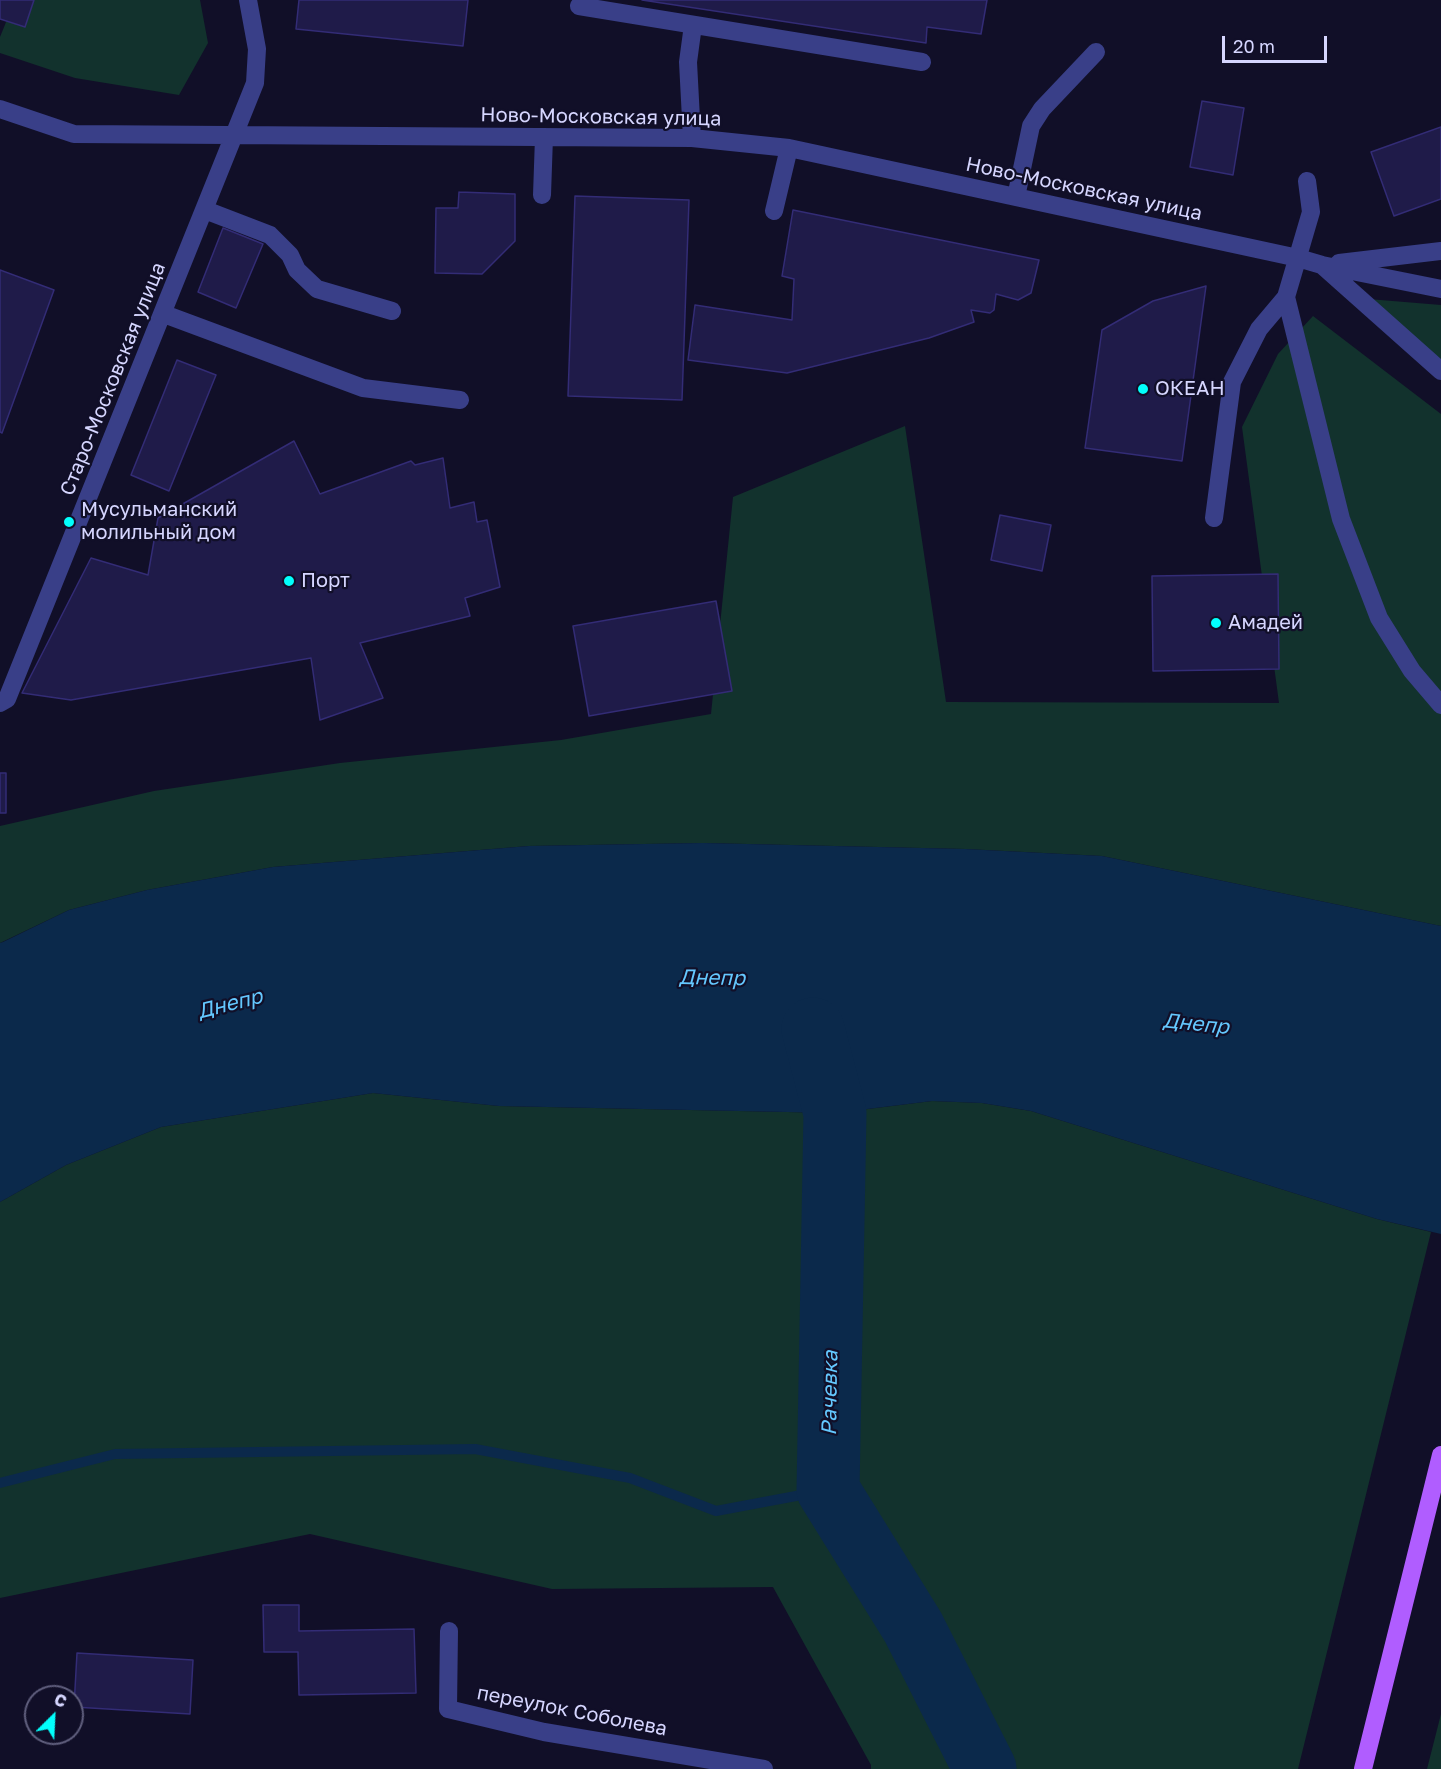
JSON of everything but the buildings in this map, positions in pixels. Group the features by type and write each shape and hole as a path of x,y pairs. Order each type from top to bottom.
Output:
{"main road":[{"path":"1363,1769 1441,1455"}],"street":[{"name":"Старо-Московская улица","path":"0,703 6,699 164,314 255,83 256,49 248,0"},
{"path":"579,6 922,62"},
{"path":"692,138 688,62 693,25"},
{"path":"1016,197 1031,126 1042,109 1096,52"},
{"name":"Ново-Московская улица","path":"0,109 74,134 692,138 789,148 1441,289"},
{"path":"542,195 544,137"},
{"path":"774,211 789,148"},
{"path":"1214,518 1232,382 1259,329 1286,297 1311,212 1307,181"},
{"path":"205,210 270,235 290,255 297,270 317,289 392,311"},
{"path":"1322,265 1441,251"},
{"path":"1322,265 1441,371"},
{"path":"1286,297 1341,519 1379,618 1412,671 1441,705"},
{"path":"164,314 363,388 460,400"},
{"name":"переулок Соболева","path":"449,1631 448,1709 544,1732 764,1769"}],"green space":[{"path":"15,0 200,0 208,43 179,95 75,78 0,53 0,37"},
{"path":"1356,298 1441,305 1441,372"},
{"path":"1313,316 1441,414 1441,926 1102,856 965,849 703,843 529,846 273,867 147,890 69,910 0,943 0,826 154,791 340,763 561,740 711,714 733,497 905,426 946,702 1279,703 1242,427 1278,354"},
{"path":"373,1093 499,1106 835,1113 932,1101 982,1103 1031,1111 1377,1219 1431,1232 1298,1769 871,1769 871,1765 773,1587 552,1589 310,1534 0,1598 0,1202 66,1165 161,1127"},
{"path":"1441,1714 1441,1769 1427,1769"}],"water":[{"name":"Днепр","path":"703,843 965,849 1102,856 1441,926 1441,1234 1377,1219 1031,1111 982,1103 932,1101 835,1113 499,1106 373,1093 161,1127 66,1165 0,1202 0,943 69,910 147,890 273,867 529,846"}],"waterway":[{"name":"Рачевка","path":"813,1029 835,1113 828,1490 913,1627 985,1769"},
{"path":"0,1483 115,1454 475,1449 630,1478 716,1511 828,1490"}],"place":[{"name":"ОКЕАН","path":"1143,389"},
{"name":"Мусульманский молильный дом","path":"69,522"},
{"name":"Порт","path":"289,581"},
{"name":"Амадей","path":"1216,623"}]}
